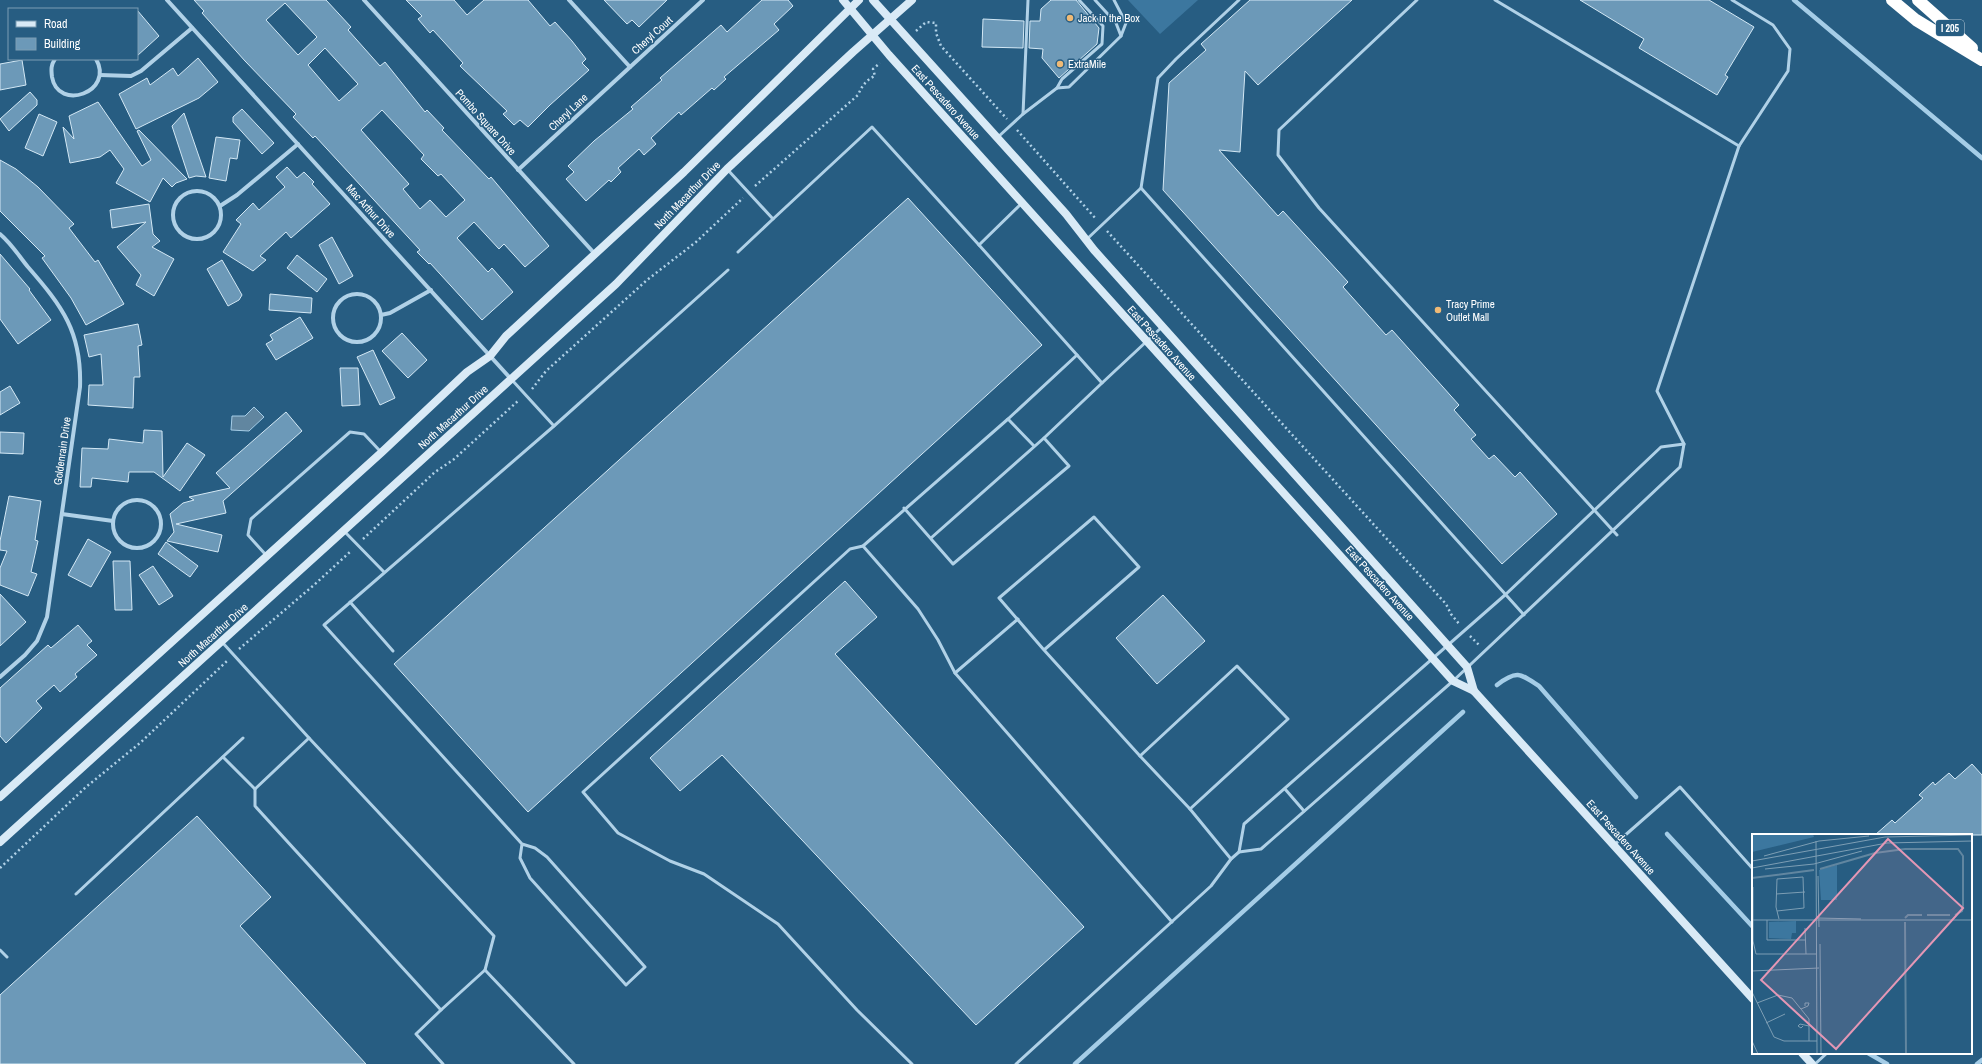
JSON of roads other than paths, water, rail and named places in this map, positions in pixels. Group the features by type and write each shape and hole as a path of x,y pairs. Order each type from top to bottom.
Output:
{"highway":[{"path":"1892,0 1916,20 1982,60"},
{"name":"I 205","path":"1918,0 1982,57"}],"main road":[{"name":"East Pescadero Avenue","path":"843,0 872,35 1146,342 1452,681 1474,691 1752,998"},
{"name":"North Macarthur Drive","path":"0,797 382,452 467,372 490,356 506,336 596,255 684,172 859,0"},
{"name":"East Pescadero Avenue","path":"873,0 1066,214 1086,240 1163,327 1467,667 1474,691"},
{"name":"North Macarthur Drive","path":"0,842 616,284 727,169 912,0"},
{"path":"1803,1054 1813,1064"}],"street":[{"name":"Mac Arthur Drive","path":"167,0 511,379"},
{"name":"Pombo Square Drive","path":"364,0 596,255"},
{"path":"569,0 630,67"},
{"name":"Cheryl Court","path":"630,67 703,0"},
{"path":"100,75 131,76 141,71 192,28"},
{"path":"55,60 51,68 53,82 62,93 77,96 90,91 100,75 96,60"},
{"name":"Cheryl Lane","path":"518,170 630,67"},
{"path":"220,206 237,195 298,144"},
{"path":"191,191 205,192 217,200 220,206 221,220 215,232 202,239 188,238 177,230 174,224 173,211 179,198 191,191"},
{"name":"Goldenrain Drive","path":"0,234 52,295 67,318 77,344 81,370 80,387 47,617 37,641 25,655 0,677"},
{"path":"381,315 390,313 431,290"},
{"path":"349,295 364,295 376,302 381,315 381,320 376,333 364,342 349,342 338,334 332,321 332,316 337,303 349,295"},
{"path":"138,499 151,503 160,514 162,528 152,544 138,549 125,545 115,534 113,521 115,514 124,503 138,499"},
{"path":"62,514 113,521"}],"lane":[{"path":"1023,114 1028,0"},
{"path":"996,138 1023,114 1057,88 1062,79 1102,44 1103,26 1079,0"},
{"path":"1095,0 1116,23 1121,36"},
{"path":"1057,88 1069,87 1121,36 1126,23 1114,0"},
{"path":"1086,240 1141,188 1158,78 1176,58 1240,0"},
{"path":"1416,0 1279,130 1278,155 1319,208 1595,509 1617,535"},
{"path":"1495,0 1739,146"},
{"path":"1016,1064 1211,886 1231,859 1239,852 1261,849 1452,681 1680,467 1684,444 1657,391 1739,146 1788,70 1790,49 1773,25 1732,0"},
{"path":"738,252 872,127 1102,383"},
{"path":"727,169 773,219"},
{"path":"1141,188 1524,615"},
{"path":"979,245 1023,203"},
{"path":"522,844 520,858 530,878 626,984 645,968 548,857 535,848 522,844 324,625 554,426 728,270"},
{"path":"931,538 1044,438 1163,327"},
{"path":"912,1064 857,1010 778,924 704,874 670,861 618,833 583,792 850,549 863,546 904,508 1008,419 1077,355"},
{"path":"511,379 554,426"},
{"path":"1008,419 1034,446"},
{"path":"266,556 248,535 251,519 350,432 364,434 382,452"},
{"path":"904,508 954,564 1069,466 1044,438"},
{"path":"1239,852 1244,824 1446,645 1505,595 1661,447 1684,444"},
{"path":"1044,650 1139,566 1094,517 999,598 1044,650 1190,809 1231,859"},
{"path":"344,531 384,572"},
{"path":"863,546 918,609 938,640 955,673 1172,922"},
{"path":"350,602 393,651"},
{"path":"955,673 1018,619"},
{"path":"222,642 309,738 494,936 485,970 416,1034 443,1064"},
{"path":"1140,756 1237,666 1288,719 1190,809"},
{"path":"76,894 243,738"},
{"path":"255,789 309,738"},
{"path":"223,757 255,789 255,806 441,1010"},
{"path":"1614,845 1680,787 1752,867"},
{"path":"1285,789 1304,810"},
{"path":"0,950 7,957"},
{"path":"485,970 574,1064"},
{"path":"1813,1064 1826,1054"}],"waterway":[{"path":"1794,0 1982,158"},
{"path":"1497,685 1509,677 1518,675 1527,678 1539,686 1636,797"},
{"path":"1075,1064 1463,712"},
{"path":"1667,834 1752,926"},
{"path":"1870,1054 1887,1064"},
{"path":"1977,1064 1982,1060"}],"place":[{"name":"Jack in the Box","path":"1070,18"},
{"name":"ExtraMile","path":"1060,64"},
{"name":"Tracy Prime Outlet Mall","path":"1438,310"}]}
